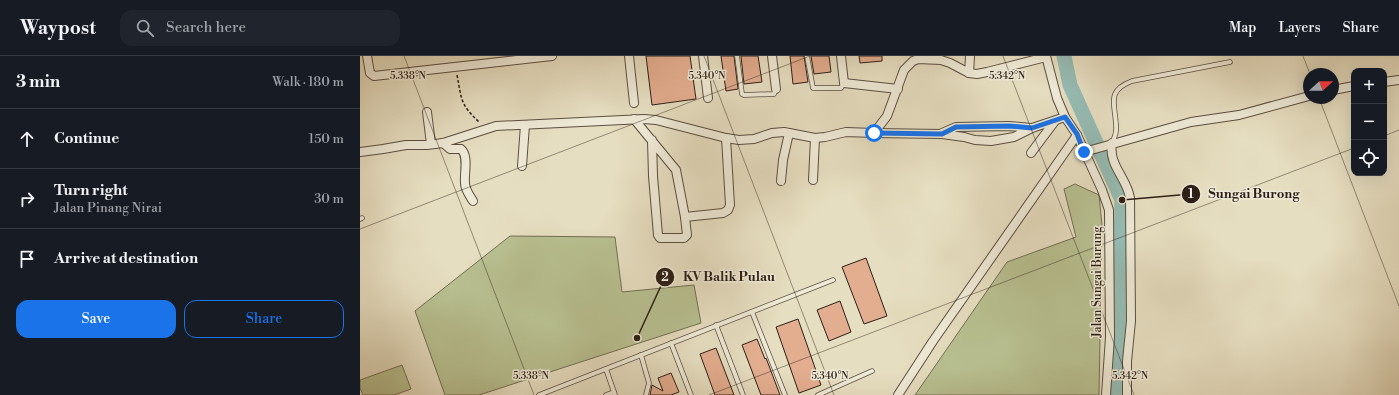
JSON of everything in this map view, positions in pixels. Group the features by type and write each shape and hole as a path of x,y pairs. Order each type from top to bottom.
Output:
{"street":[{"path":"368,56 370,72 374,76 455,67 497,59 552,56"},
{"path":"629,56 634,103"},
{"path":"702,56 708,98"},
{"path":"772,56 776,89"},
{"path":"841,56 844,83 898,89"},
{"path":"969,73 970,56"},
{"path":"874,133 887,116 904,70 918,58 941,60 969,73 977,74 1046,56"},
{"name":"Jalan Sungai Burung","path":"1046,56 1057,98 1065,117 1087,151 1109,210 1110,337 1106,395"},
{"path":"1387,82 1399,80"},
{"path":"1339,89 1351,87"},
{"path":"1087,151 1191,122 1239,116 1303,98"},
{"path":"427,112 431,144"},
{"path":"360,152 383,150 406,145 443,143 496,126 634,119 648,119 726,138 747,140 772,133 789,133 815,138 846,132 942,134 991,141 1014,137 1032,128 1065,117"},
{"path":"634,119 652,140 676,170 685,217 686,237 684,238 660,238 658,236 653,176 652,140"},
{"path":"1031,153 1055,121"},
{"path":"522,166 525,124"},
{"path":"942,134 956,127 1009,126 1032,128"},
{"path":"781,181 783,160 789,133"},
{"path":"898,395 1077,134"},
{"path":"685,217 723,213 728,210 730,205 726,138"},
{"path":"813,180 815,138"},
{"path":"443,143 450,149 461,149 463,152 465,162 465,184 473,201"},
{"path":"1111,144 1111,155 1126,185 1130,198 1131,321 1127,395"}],"lane":[{"path":"737,56 742,94 774,94 776,89"},
{"path":"807,56 813,88 841,88 844,83"},
{"path":"1111,144 1116,132 1113,98 1115,92 1122,84 1132,80 1230,62"},
{"path":"539,395 551,393 640,355 833,280"},
{"path":"752,312 785,395"},
{"path":"716,325 744,395"},
{"path":"671,343 691,395"},
{"path":"640,355 649,383 646,395"},
{"path":"606,369 615,393 606,395"},
{"path":"818,395 872,371"}],"path":[{"path":"455,67 463,105 467,111 486,128"}],"green space":[{"path":"1075,184 1099,195 1102,225 1099,395 915,395 1007,262 1076,237 1064,189"},
{"path":"510,236 615,237 622,292 694,285 701,323 479,395 445,395 415,311"},
{"path":"402,365 411,389 394,395 363,395 360,388 360,380"}],"building":[{"path":"646,56 690,56 696,99 652,105"},
{"path":"721,56 734,56 738,89 726,91"},
{"path":"741,56 758,56 762,82 744,84"},
{"path":"790,56 804,56 808,82 793,84"},
{"path":"811,56 829,56 831,72 814,74"},
{"path":"859,56 882,56 882,61 860,63"},
{"path":"866,258 887,316 864,324 842,267"},
{"path":"840,301 851,332 829,341 817,310"},
{"path":"798,319 821,385 799,393 776,327"},
{"path":"757,339 780,395 761,395 742,345"},
{"path":"716,348 734,395 715,395 700,354"},
{"path":"671,373 679,392 671,395 650,395 652,385 663,391 658,378"}],"waterway":[{"path":"1064,56 1070,85 1122,200 1118,395"}],"place":[{"name":"Sungai Burong","path":"1122,200"},
{"name":"KV Balik Pulau","path":"637,338"}],"route":[{"path":"874,133 942,134 956,127 1009,126 1032,128 1065,117 1077,134 1084,152"}]}
